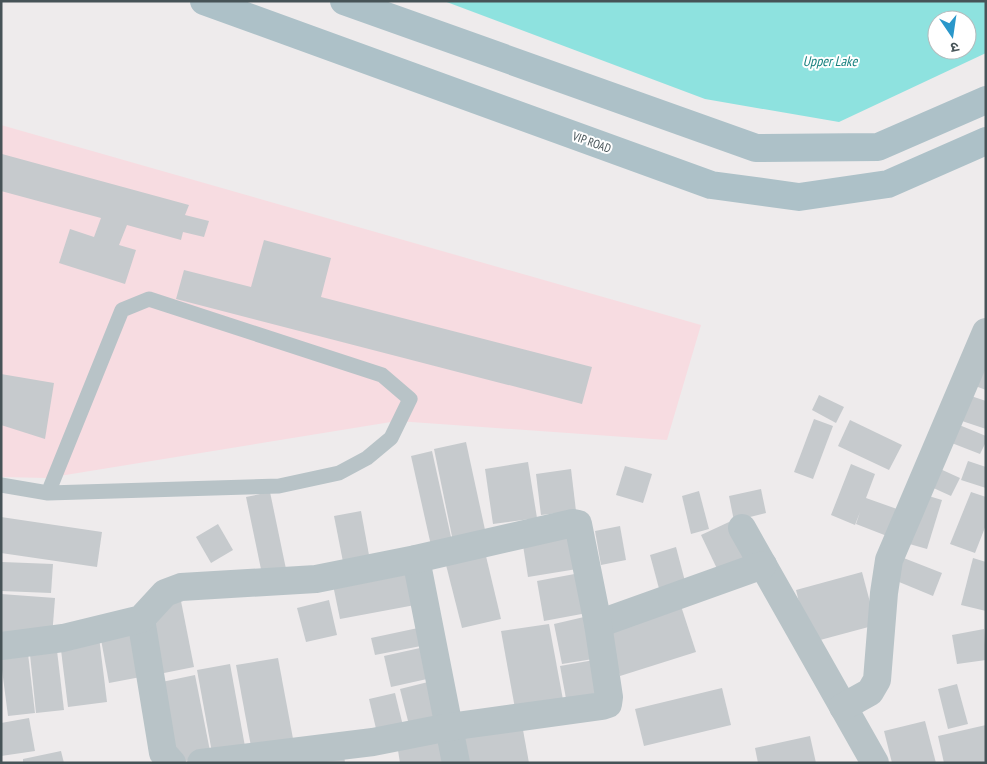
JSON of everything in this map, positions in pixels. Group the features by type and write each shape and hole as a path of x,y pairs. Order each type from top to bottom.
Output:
{"main road":[{"name":"VIP ROAD","path":"204,1 711,185 799,197 888,184 986,141"},
{"path":"344,1 756,148 878,147 986,100"}],"street":[{"path":"843,707 870,692 877,680 884,592 889,560 986,332"},
{"path":"1,646 63,638 140,619 165,593 181,587 316,579 416,559 573,523 578,524 598,624 609,697 608,704 449,727 373,742 202,763"},
{"path":"742,528 875,763"},
{"path":"416,559 456,763"},
{"path":"598,624 763,565"},
{"path":"140,619 163,753 172,763"}],"lane":[{"path":"1,485 48,493 279,486 339,472 367,458 391,438 410,399 382,375 149,299 122,310 48,493"}],"shaded area":[{"path":"1,125 701,325 667,440 397,421 47,478 1,477"}],"water":[{"name":"Upper Lake","path":"444,1 986,1 986,53 977,57 977,10 927,10 927,60 971,60 839,122 705,99"}],"building":[{"path":"2,154 189,205 185,215 209,221 204,237 183,232 181,240 127,225 119,245 136,250 125,284 59,263 70,229 94,237 101,218 1,191"},
{"path":"264,240 331,258 321,297 592,367 582,404 176,299 184,270 251,287"},
{"path":"986,363 986,390 970,384"},
{"path":"1,374 54,383 45,439 1,425"},
{"path":"962,393 986,401 986,429 953,418"},
{"path":"819,395 844,407 836,423 812,410"},
{"path":"814,419 833,426 813,479 794,472"},
{"path":"850,420 902,445 889,470 838,446"},
{"path":"952,422 986,436 986,442 980,454 944,440"},
{"path":"466,442 487,539 454,546 434,449"},
{"path":"432,451 453,546 432,550 411,456"},
{"path":"968,461 986,467 986,488 961,480"},
{"path":"528,462 537,518 493,524 485,469"},
{"path":"851,464 875,474 866,498 897,509 887,536 856,524 860,512 855,525 831,515"},
{"path":"625,466 652,474 643,503 616,495"},
{"path":"938,468 960,478 951,496 929,486"},
{"path":"571,469 576,511 541,515 536,474"},
{"path":"761,489 766,513 734,521 729,496"},
{"path":"699,491 709,529 691,534 682,496"},
{"path":"270,492 286,569 262,574 246,497"},
{"path":"971,492 986,497 986,525 975,553 950,544"},
{"path":"922,494 942,500 927,549 906,543"},
{"path":"361,511 371,566 345,572 334,516"},
{"path":"1,517 102,532 97,567 1,553"},
{"path":"729,522 749,562 720,575 701,535"},
{"path":"218,524 233,550 211,563 196,537"},
{"path":"620,526 626,560 601,565 595,531"},
{"path":"571,531 577,569 528,577 522,539"},
{"path":"676,547 687,589 661,596 650,555"},
{"path":"485,552 501,619 462,628 445,561"},
{"path":"896,555 942,573 933,596 887,577"},
{"path":"973,558 986,562 986,611 961,605"},
{"path":"2,562 53,564 51,593 1,591"},
{"path":"407,565 415,605 340,619 332,580"},
{"path":"862,572 876,625 809,643 796,590"},
{"path":"580,573 587,613 544,621 537,581"},
{"path":"1,594 55,598 52,637 1,633"},
{"path":"180,596 194,667 154,675 148,615"},
{"path":"329,600 337,635 306,642 297,608"},
{"path":"681,606 696,652 620,676 605,629"},
{"path":"584,617 593,659 562,664 554,624"},
{"path":"549,624 564,705 516,714 501,631"},
{"path":"136,627 146,676 109,683 100,634"},
{"path":"418,628 421,646 375,655 371,638"},
{"path":"984,629 986,660 957,664 952,635"},
{"path":"99,637 107,702 68,707 60,642"},
{"path":"56,642 64,710 36,713 29,645"},
{"path":"27,645 35,713 8,716 1,649"},
{"path":"420,648 427,679 391,687 384,656"},
{"path":"278,658 294,744 252,752 236,665"},
{"path":"594,660 600,698 567,704 560,666"},
{"path":"230,664 246,752 213,758 197,670"},
{"path":"195,675 211,756 176,763 157,683"},
{"path":"428,682 438,722 410,729 400,689"},
{"path":"957,684 968,724 948,729 938,689"},
{"path":"722,688 731,725 644,746 635,709"},
{"path":"395,693 404,730 378,737 369,699"},
{"path":"29,718 35,751 1,756 1,723"},
{"path":"521,719 529,763 462,763 455,732"},
{"path":"925,721 936,763 892,763 884,731"},
{"path":"986,725 986,763 944,763 938,736"},
{"path":"810,736 816,763 758,763 755,748"},
{"path":"439,737 443,763 400,763 397,744"},
{"path":"61,751 64,763 23,763 23,759"},
{"path":"344,755 345,763 306,763"}]}
